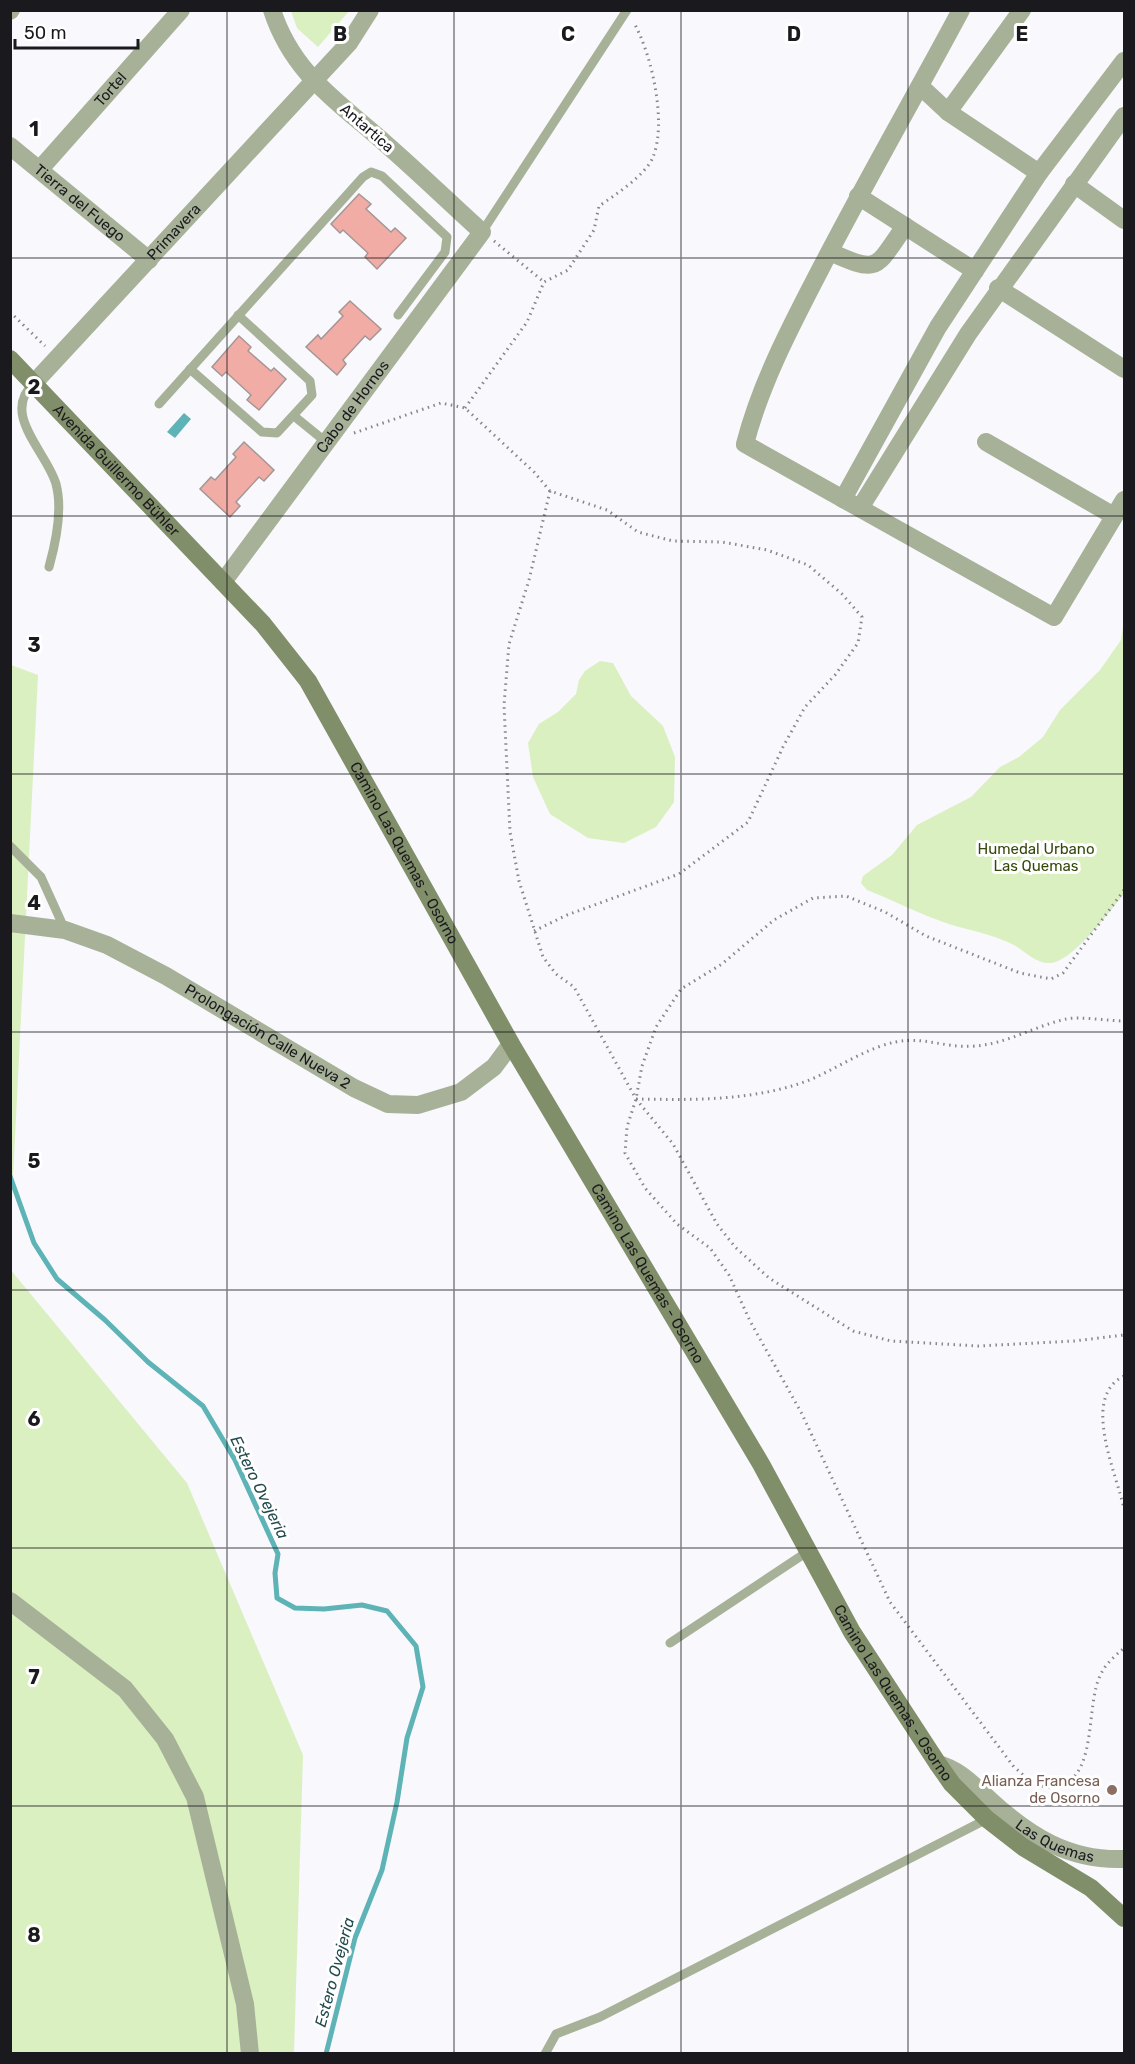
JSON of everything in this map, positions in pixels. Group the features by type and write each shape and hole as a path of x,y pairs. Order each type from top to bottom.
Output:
{"main road":[{"name":"Avenida Guillermo Bühler","path":"10,359 223,582"},
{"name":"Camino Las Quemas - Osorno","path":"223,582 263,624 308,681 510,1044 745,1436 807,1552 872,1665 938,1764 963,1796 987,1820 1023,1847 1091,1888 1125,1918"}],"street":[{"name":"Tortel","path":"41,168 181,10"},
{"name":"Antartica","path":"272,10 290,49 313,82 385,143 482,232"},
{"name":"Primavera","path":"34,383 349,43 370,10"},
{"path":"961,10 858,196 830,252 754,408 745,444 1054,617 1125,500"},
{"path":"948,112 1022,10"},
{"path":"843,499 938,327 1040,173 1125,61"},
{"path":"920,86 948,112 1040,173"},
{"path":"860,508 998,288 1125,116"},
{"name":"Tierra del Fuego","path":"10,146 41,168 149,260"},
{"path":"1074,184 1125,220"},
{"path":"858,196 975,271"},
{"path":"830,252 861,266 873,265 882,260 905,226"},
{"name":"Cabo de Hornos","path":"223,582 482,232"},
{"path":"998,288 1125,369"},
{"path":"986,442 1114,516"},
{"name":"Prolongación Calle Nueva 2","path":"10,923 65,930 107,945 166,976 354,1088 388,1104 418,1105 461,1092 489,1071 510,1044"},
{"path":"10,1601 125,1689 165,1739 195,1797 245,2004 250,2054"},
{"name":"Las Quemas","path":"938,1764 955,1769 1008,1817 1039,1839 1073,1854 1125,1860"}],"lane":[{"path":"482,232 627,11"},
{"path":"159,404 363,177 371,172 382,176 447,237 445,252 398,315"},
{"path":"190,369 262,432 277,433 294,416 312,395 310,381 238,315"},
{"path":"34,383 24,392 18,408 28,438 48,466 57,486 57,524 49,567"},
{"path":"294,416 327,442"},
{"path":"10,846 41,877 65,930"},
{"path":"670,1643 807,1552"},
{"path":"545,2054 556,2034 600,2017 987,1820"}],"path":[{"path":"465,408 527,322 543,282 568,270 594,230 599,207 631,182 653,158 660,120 640,35 627,11"},
{"path":"482,232 543,282"},
{"path":"10,312 57,358"},
{"path":"327,442 441,403 465,408 534,472 550,491 607,510 638,532 673,542 722,542 767,550 808,565 842,594 862,617 858,643 835,675 805,707 783,747 748,822 678,874 567,915 534,931"},
{"path":"550,491 530,580 509,644 504,705 510,832 519,881 543,957 556,974 574,987 636,1099 673,1144 717,1224 735,1247 769,1278 854,1331 891,1341 978,1347 1125,1335"},
{"path":"1125,890 1063,972 1051,979 1020,973 926,936 885,912 846,896 813,898 774,920 722,964 681,989 656,1027 642,1066 636,1099 627,1127 625,1153 645,1188 678,1224 710,1248 729,1275 750,1321 802,1414 890,1602 1014,1767 1030,1782 1049,1789 1066,1784 1083,1766 1092,1706 1100,1676 1108,1663 1125,1648"},
{"path":"636,1099 708,1101 766,1092 806,1081 881,1046 917,1038 973,1047 994,1043 1029,1029 1069,1018 1125,1022"},
{"path":"1125,1376 1118,1379 1108,1391 1102,1408 1103,1432 1125,1509"}],"green space":[{"path":"291,11 349,11 318,47 297,28"},
{"name":"Humedal Urbano Las Quemas","path":"1124,620 1124,894 1091,934 1070,954 1060,960 1046,963 1014,945 941,921 867,890 861,883 863,876 892,855 917,825 971,797 1000,767 1019,757 1043,737 1060,710 1100,670 1121,640"},
{"path":"600,661 613,663 631,696 663,726 675,757 674,802 656,827 624,843 588,838 550,814 533,777 528,743 539,724 558,712 576,694 579,680 585,671"},
{"path":"11,665 38,675 11,1218"},
{"path":"10,1269 187,1483 303,1755 294,2053 11,2053"}],"water":[{"path":"184,413 191,419 175,438 167,432"}],"building":[{"path":"359,194 371,204 366,209 391,232 395,228 406,238 377,269 365,257 368,253 343,230 340,233 331,224"},
{"path":"350,301 381,329 370,340 365,336 343,360 346,364 337,375 306,347 318,335 321,339 343,316 339,312"},
{"path":"239,336 251,347 248,351 271,371 274,368 286,379 259,410 247,400 251,395 226,372 222,376 212,367"},
{"path":"244,442 274,470 264,481 259,477 236,502 240,506 230,517 200,489 211,477 215,480 236,457 233,454"}],"waterway":[{"name":"Estero Ovejeria","path":"10,1176 34,1243 57,1279 105,1320 148,1362 203,1406 235,1460 278,1554 275,1573 277,1598 295,1608 324,1609 362,1605 387,1611 416,1646 423,1687 407,1738 397,1802 382,1870 355,1938 326,2054"}],"place":[{"name":"Alianza Francesa de Osorno","path":"1112,1790"}]}
